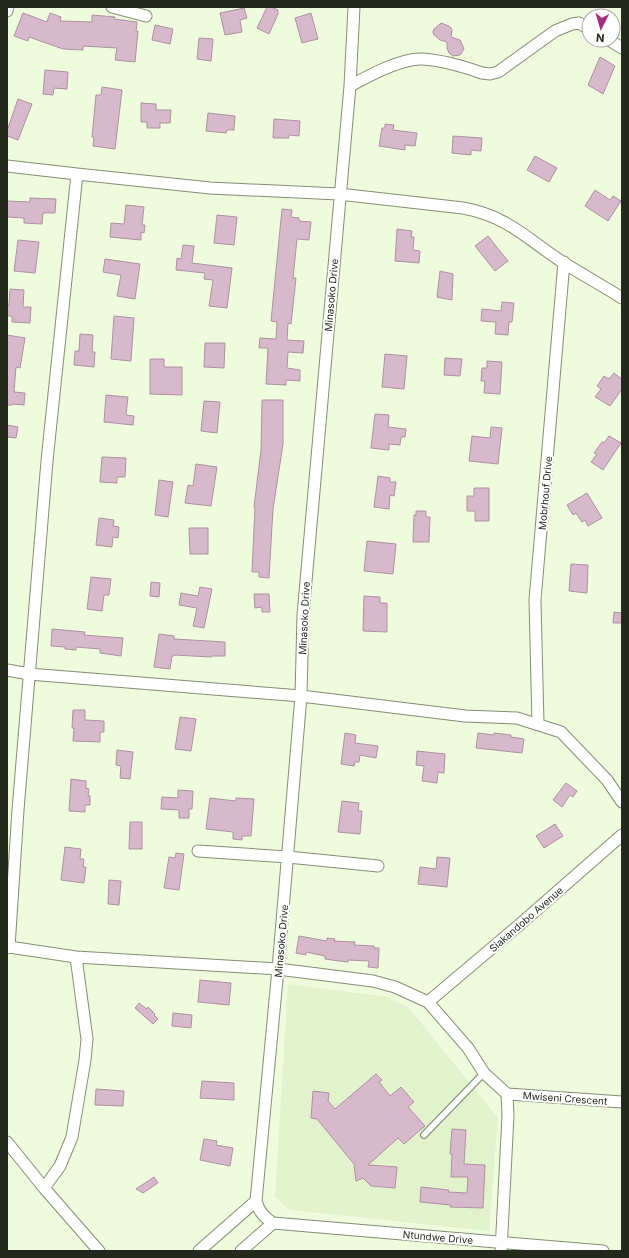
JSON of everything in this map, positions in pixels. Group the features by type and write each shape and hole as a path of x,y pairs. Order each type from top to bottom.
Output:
{"street":[{"path":"7,11 8,7"},
{"path":"112,7 146,16"},
{"name":"Minasoko Drive","path":"256,1201 288,856 301,696 303,615 339,194 350,86 354,7"},
{"path":"350,86 378,72 409,60 434,60 482,74 498,72 555,31 572,24 581,24"},
{"path":"7,166 210,188 339,194 464,208 478,211 494,216 512,226 564,262 622,298"},
{"path":"77,174 47,461 8,947 76,957 278,969 373,981 395,987 428,1002 468,1048 484,1073 507,1094 508,1116 501,1247"},
{"name":"Mobrhouf Drive","path":"538,724 536,600 564,262"},
{"path":"7,670 29,674 301,696 465,716 517,718 561,732 606,780 622,802"},
{"name":"Siakandobo Avenue","path":"428,1002 622,835"},
{"path":"198,851 288,856 378,866"},
{"path":"44,1188 60,1166 72,1136 85,1060 87,1039 76,957"},
{"name":"Mwiseni Crescent","path":"507,1094 622,1102"},
{"path":"8,1147 99,1251"},
{"path":"198,1251 256,1201 260,1212 273,1223 241,1251"},
{"name":"Ntundwe Drive","path":"273,1223 501,1247 604,1251"}],"lane":[{"path":"424,1135 484,1073"}],"shaded area":[{"path":"288,984 387,997 409,1008 498,1118 489,1231 290,1210 275,1197"}],"building":[{"path":"267,7 278,10 278,14 269,34 257,28"},
{"path":"244,8 247,18 240,20 242,32 225,35 220,13"},
{"path":"23,13 47,22 50,13 61,17 60,21 92,22 92,15 115,17 114,19 137,22 136,31 138,31 135,62 115,60 117,48 83,46 83,50 63,49 29,37 28,41 14,36"},
{"path":"311,13 318,39 302,43 295,18"},
{"path":"441,23 452,29 451,37 460,40 464,49 460,55 453,56 449,53 447,42 440,40 434,35 434,29"},
{"path":"155,25 173,29 170,44 152,40"},
{"path":"199,38 213,39 211,61 197,59"},
{"path":"600,57 615,66 603,94 588,85"},
{"path":"45,70 68,72 67,89 54,88 53,95 43,94"},
{"path":"102,87 122,90 115,149 93,146 94,137 92,137 96,95 101,95"},
{"path":"18,99 32,104 18,140 7,136 7,131"},
{"path":"141,103 156,104 156,110 171,110 170,123 160,123 160,128 147,128 147,122 141,122"},
{"path":"208,113 235,116 234,130 227,130 226,133 206,131"},
{"path":"274,119 300,121 299,136 289,135 289,138 273,138"},
{"path":"385,124 394,125 393,130 417,133 415,146 405,145 405,150 379,146 382,128 385,128"},
{"path":"453,136 482,138 481,151 471,150 471,155 452,153"},
{"path":"535,156 557,168 549,182 527,170"},
{"path":"595,190 610,200 613,196 621,201 608,221 585,206"},
{"path":"30,198 56,199 55,213 43,213 42,224 24,223 24,218 7,217 7,201 30,202"},
{"path":"126,205 144,207 142,225 145,225 144,233 141,232 141,240 110,237 111,223 124,224"},
{"path":"282,209 292,210 291,217 299,218 299,221 311,222 309,240 297,239 293,278 296,278 291,324 288,323 287,340 304,341 303,353 288,352 287,368 300,370 300,381 286,380 286,385 266,384 268,348 259,348 260,338 276,339 277,322 271,321"},
{"path":"217,215 237,217 234,245 214,243"},
{"path":"397,229 412,231 411,237 414,237 413,250 420,251 419,263 395,261"},
{"path":"488,236 508,261 495,271 475,246"},
{"path":"18,240 39,242 35,273 14,271"},
{"path":"183,245 194,246 192,263 232,268 227,308 209,306 213,280 204,279 205,273 176,270 177,258 181,259"},
{"path":"105,259 140,264 135,299 117,296 121,275 103,272"},
{"path":"440,271 453,274 452,300 437,297"},
{"path":"10,289 24,290 23,307 31,307 30,323 12,322 12,316 7,316 7,305 9,305"},
{"path":"502,302 514,303 512,322 509,322 508,335 495,334 496,322 481,321 482,309 501,311"},
{"path":"114,316 134,318 131,361 111,359"},
{"path":"80,334 93,335 92,352 95,352 94,367 74,365 75,351 79,351"},
{"path":"7,335 25,338 20,368 16,367 14,392 25,393 24,405 7,405"},
{"path":"205,343 225,343 224,368 204,367"},
{"path":"385,354 407,356 404,389 382,387"},
{"path":"445,358 462,359 460,376 444,375"},
{"path":"150,359 164,359 164,367 182,367 182,395 150,394"},
{"path":"487,361 502,362 500,394 484,393 485,381 481,381 482,368 487,368"},
{"path":"614,373 622,379 622,389 610,406 595,397 601,389 597,386 604,376 609,379"},
{"path":"106,395 128,397 126,415 134,416 133,425 104,422"},
{"path":"262,400 283,400 283,444 273,509 269,578 259,577 259,572 252,572 254,507 261,450"},
{"path":"204,401 220,402 217,433 201,431"},
{"path":"375,414 389,415 388,427 406,429 405,437 401,437 400,445 389,444 389,450 371,448"},
{"path":"7,425 18,427 16,438 7,437"},
{"path":"491,427 502,428 498,464 469,461 472,436 490,438"},
{"path":"609,436 621,443 603,470 591,462 597,454 594,453 602,442 604,443"},
{"path":"102,457 126,458 125,477 117,477 117,483 100,482"},
{"path":"196,464 217,467 211,506 185,503 188,485 193,486"},
{"path":"378,476 390,478 390,482 396,482 394,496 390,495 389,509 374,507"},
{"path":"159,480 173,482 168,517 155,515"},
{"path":"474,488 489,488 489,521 475,521 475,511 467,511 467,496 474,496"},
{"path":"587,493 602,518 588,526 585,520 582,522 576,513 573,515 567,505"},
{"path":"416,511 426,511 426,517 430,517 429,542 413,542 414,515 416,515"},
{"path":"99,518 114,520 113,526 119,527 118,538 113,537 112,547 96,545"},
{"path":"189,528 208,528 208,554 190,554"},
{"path":"367,541 396,544 393,574 364,571"},
{"path":"571,564 588,565 587,593 569,591"},
{"path":"91,577 111,579 109,595 104,595 102,611 87,609"},
{"path":"151,582 160,583 159,597 150,596"},
{"path":"200,587 212,589 204,628 193,626 197,608 179,605 181,593 198,596"},
{"path":"254,594 269,594 270,612 262,612 262,607 255,608"},
{"path":"364,596 380,597 380,603 387,603 387,632 363,631"},
{"path":"614,612 622,613 622,623 613,623"},
{"path":"52,629 85,632 84,635 123,638 121,656 100,653 100,649 76,647 76,650 65,649 65,647 51,646"},
{"path":"159,634 174,636 174,639 225,642 225,656 211,657 174,655 172,656 170,669 154,667"},
{"path":"73,710 85,710 85,720 104,721 104,732 100,732 100,742 73,741"},
{"path":"180,717 196,719 191,751 175,749"},
{"path":"345,733 356,735 355,743 378,746 376,758 360,755 359,762 355,762 354,766 341,764"},
{"path":"478,733 511,735 511,737 524,739 522,753 476,748"},
{"path":"117,750 133,752 130,779 120,778 121,766 116,765"},
{"path":"417,751 445,754 444,773 438,772 437,783 422,781 424,766 416,765"},
{"path":"71,779 86,781 86,788 89,789 88,796 90,796 90,805 85,805 85,812 69,811"},
{"path":"566,783 577,791 573,797 570,795 562,807 553,800"},
{"path":"178,790 193,791 192,809 189,809 189,818 179,818 179,810 161,809 162,797 178,798"},
{"path":"210,798 236,801 236,798 254,799 251,836 242,836 242,840 233,839 233,832 206,829"},
{"path":"342,801 359,803 358,811 362,811 360,834 338,832"},
{"path":"130,822 142,822 142,849 129,849"},
{"path":"555,824 563,836 544,848 536,836"},
{"path":"65,847 81,849 80,859 84,859 83,867 86,867 84,883 61,880"},
{"path":"176,853 184,854 179,890 164,888 169,857 175,858"},
{"path":"437,857 450,858 447,887 418,884 420,867 436,869"},
{"path":"109,880 121,881 119,905 108,904"},
{"path":"299,936 327,941 327,938 335,939 334,941 355,942 354,945 374,946 374,948 379,948 378,968 368,967 369,961 348,960 348,962 325,959 325,956 306,952 306,955 296,953"},
{"path":"200,980 231,983 229,1005 198,1002"},
{"path":"139,1003 147,1009 148,1007 155,1014 154,1015 158,1019 153,1024 135,1008"},
{"path":"173,1013 192,1015 191,1028 172,1026"},
{"path":"376,1074 382,1080 379,1082 390,1096 401,1087 414,1102 408,1107 425,1126 404,1144 398,1138 368,1165 397,1167 395,1188 371,1186 363,1178 356,1181 354,1164 317,1119 311,1118 313,1091 329,1093 328,1101 335,1109"},
{"path":"202,1081 234,1083 234,1100 200,1098"},
{"path":"96,1089 124,1091 123,1106 95,1105"},
{"path":"452,1129 466,1130 464,1164 485,1165 483,1208 450,1207 451,1205 420,1202 421,1187 449,1190 448,1192 467,1193 468,1177 451,1177 452,1154 450,1154"},
{"path":"204,1139 217,1141 216,1145 233,1148 230,1166 200,1160"},
{"path":"154,1177 158,1183 143,1193 136,1189"}]}
